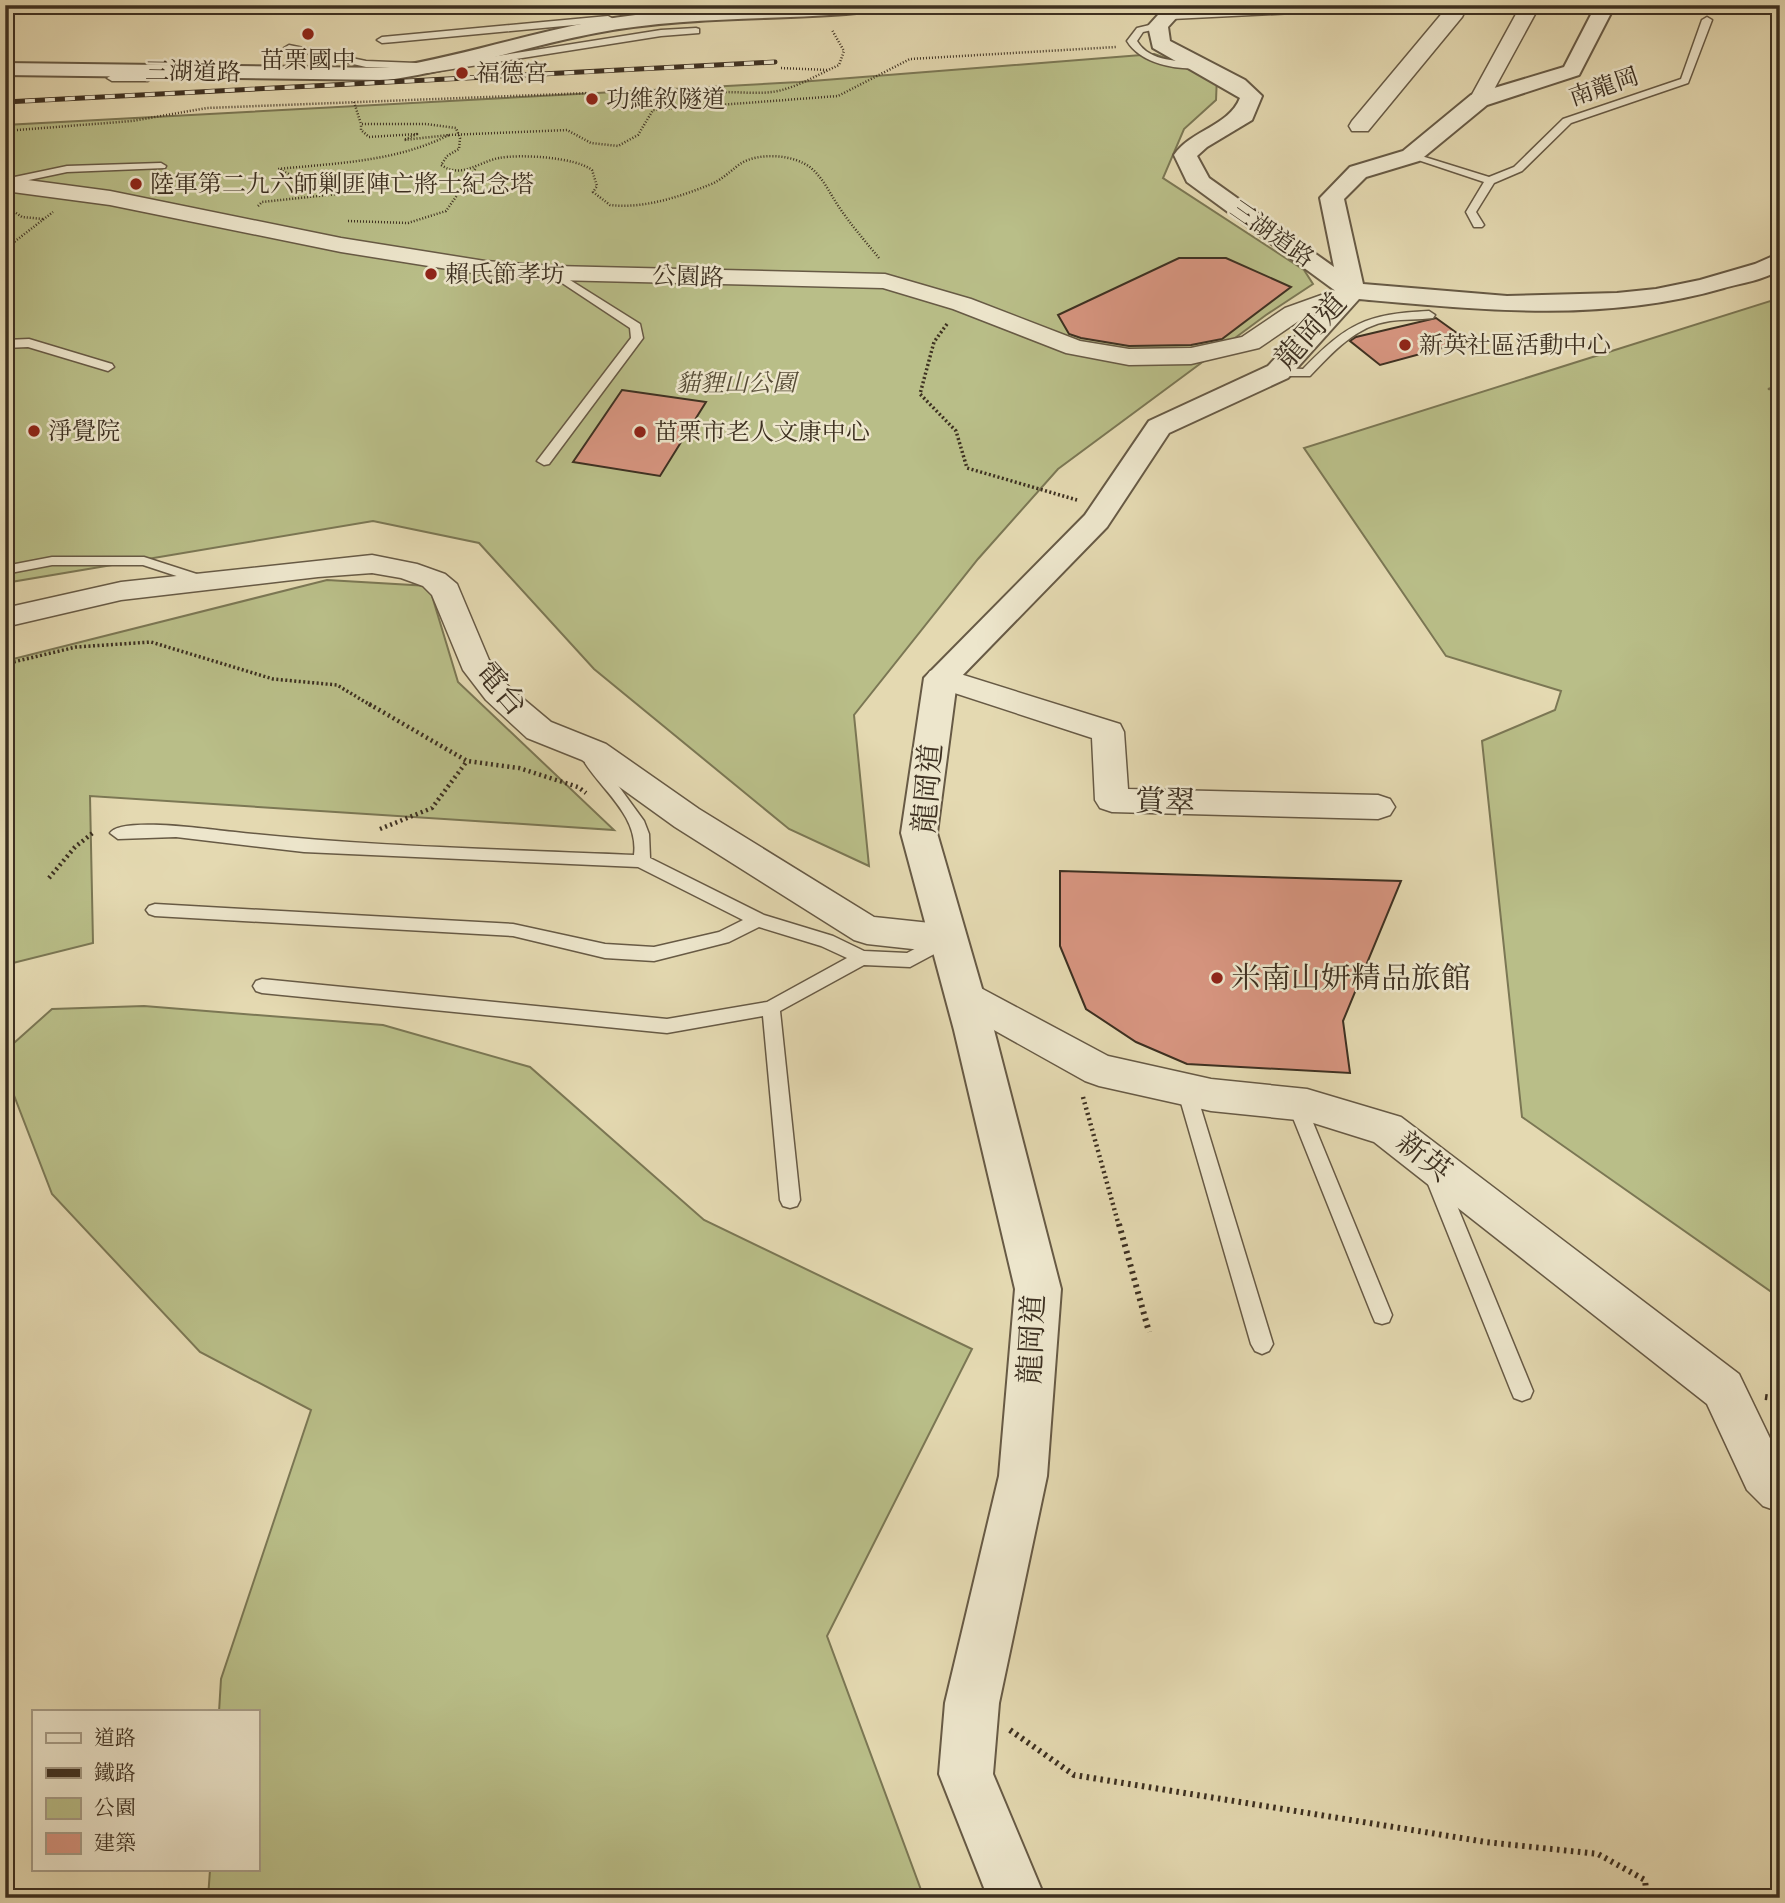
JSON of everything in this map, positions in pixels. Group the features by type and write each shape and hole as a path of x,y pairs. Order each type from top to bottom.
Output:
{"street":[{"name":"三湖道路","path":"5,69 388,74 427,70 570,32 616,24 695,16 807,13 877,5"},
{"path":"1169,15 1333,5"},
{"path":"1360,126 1459,5"},
{"path":"1479,100 1531,5"},
{"name":"龍岡道","path":"1017,1898 965,1774 972,1703 1023,1476 1038,1289 964,996 919,833 941,678 1096,521 1159,427 1278,372 1352,291 1332,198 1358,172 1411,156 1479,100 1572,71 1603,9 1615,5"},
{"name":"三湖道路","path":"1169,15 1160,44 1237,85 1251,96 1244,115 1199,142 1185,155 1199,182 1352,291"},
{"name":"公園路","path":"5,183 110,198 341,245 485,268 554,273 885,281 962,304 1075,348 1129,357 1191,356 1250,343 1294,313 1352,291"},
{"path":"1352,291 1507,304 1617,301 1706,286 1764,269 1780,260"},
{"name":"電台","path":"5,618 121,591 201,580 372,564 434,580 446,591 474,663 497,694 539,730 594,752 786,883 867,930 948,939"},
{"name":"賞翠","path":"941,678 1108,732 1112,800 1378,807"},
{"name":"新英","path":"964,996 1099,1070 1211,1095 1296,1104 1387,1129 1723,1389 1763,1474 1780,1490"}],"lane":[{"path":"1169,15 1140,30 1132,41 1133,46 1138,52 1155,59 1198,66"},
{"path":"383,40 503,31 608,19 616,24"},
{"name":"南龍岡","path":"1490,181 1518,169 1567,121 1685,80 1707,20"},
{"path":"289,48 366,64 416,66 427,70 662,33 696,31"},
{"path":"112,78 148,78 153,71"},
{"path":"1411,156 1490,181 1471,212 1478,225"},
{"path":"5,183 66,169 161,166"},
{"path":"544,461 637,338 636,327 554,273"},
{"path":"1278,372 1306,373 1337,341 1364,322 1392,316 1429,316"},
{"path":"5,344 29,342 108,368"},
{"path":"5,570 52,561 144,561 201,580"},
{"path":"594,752 593,763 634,815 645,848 641,861"},
{"path":"118,834 176,831 304,846 641,861 758,920 827,942 862,958 909,960 948,939"},
{"path":"155,909 513,930 605,951 654,954 723,937 758,920"},
{"path":"262,986 667,1026 771,1008 862,958"},
{"path":"771,1008 790,1200"},
{"path":"1186,1089 1262,1344"},
{"path":"1296,1104 1382,1315"},
{"path":"1429,1161 1522,1391"}],"path":[{"path":"679,109 693,96 777,92 839,65 844,51 828,22 807,13"},
{"path":"354,102 361,130 369,137 416,134 404,140 460,134 567,130 580,139 607,148 634,138 653,110 838,96 911,59 1133,46"},
{"path":"781,68 828,70"},
{"path":"5,131 132,121 207,108 548,92 589,93"},
{"path":"361,124 448,125 456,128 460,134 459,149 447,156 441,165 451,171 476,168 503,157 581,163 592,170 597,186 593,192 609,205 623,206 700,189 727,177 743,162 767,158 807,164 819,176 837,205 886,266"},
{"path":"265,211 256,210 262,202 337,194 339,186 291,175 278,169 382,159 435,143 449,135"},
{"path":"345,221 408,223 446,211 476,168"},
{"path":"5,249 62,206"},
{"path":"16,213 22,217 44,219"},
{"path":"962,304 934,342 920,394 956,431 967,468 1104,508"},
{"path":"5,664 76,647 151,642 273,678 337,685 467,761 519,768 578,787 588,795"},
{"path":"1089,1064 1079,1084 1149,1332"},
{"path":"972,1703 1074,1775 1486,1842 1598,1854 1645,1880 1647,1898"}],"green space":[{"name":"貓貍山公園","path":"1154,54 1217,76 1216,100 1184,129 1163,178 1304,270 1313,284 1266,315 1058,469 978,559 854,715 869,866 789,829 594,669 479,543 373,521 5,583 5,125 799,82"},
{"path":"1780,298 1780,385 1768,389 1780,391 1780,1298 1522,1117 1482,741 1555,710 1561,691 1446,656 1304,448"},
{"path":"327,580 429,586 458,682 614,830 90,796 93,943 5,965 5,661"},
{"path":"144,1006 383,1025 530,1067 704,1220 972,1349 827,1636 924,1898 208,1898 210,1871 259,1871 259,1710 219,1710 221,1679 311,1410 200,1352 52,1194 5,1072 5,1051 52,1009"}],"building":[{"path":"1179,258 1226,258 1291,287 1222,339 1191,345 1129,346 1081,338 1069,334 1058,315"},
{"name":"新英社區活動中心","path":"1436,318 1468,341 1380,365 1350,341 1356,337"},
{"name":"苗栗市老人文康中心","path":"622,390 706,402 660,476 573,462"},
{"name":"米南山妍精品旅館","path":"1060,871 1401,881 1343,1021 1350,1073 1187,1064 1136,1042 1086,1009 1060,946"}],"railway":[{"path":"5,102 775,62"}],"place":[{"name":"苗栗國中","path":"308,34"},
{"name":"福德宮","path":"462,73"},
{"name":"功維敘隧道","path":"592,99"},
{"name":"陸軍第二九六師剿匪陣亡將士紀念塔","path":"136,184"},
{"name":"賴氏節孝坊","path":"431,274"},
{"name":"新英社區活動中心","path":"1405,345"},
{"name":"淨覺院","path":"34,431"},
{"name":"苗栗市老人文康中心","path":"640,432"},
{"name":"米南山妍精品旅館","path":"1217,978"}]}
